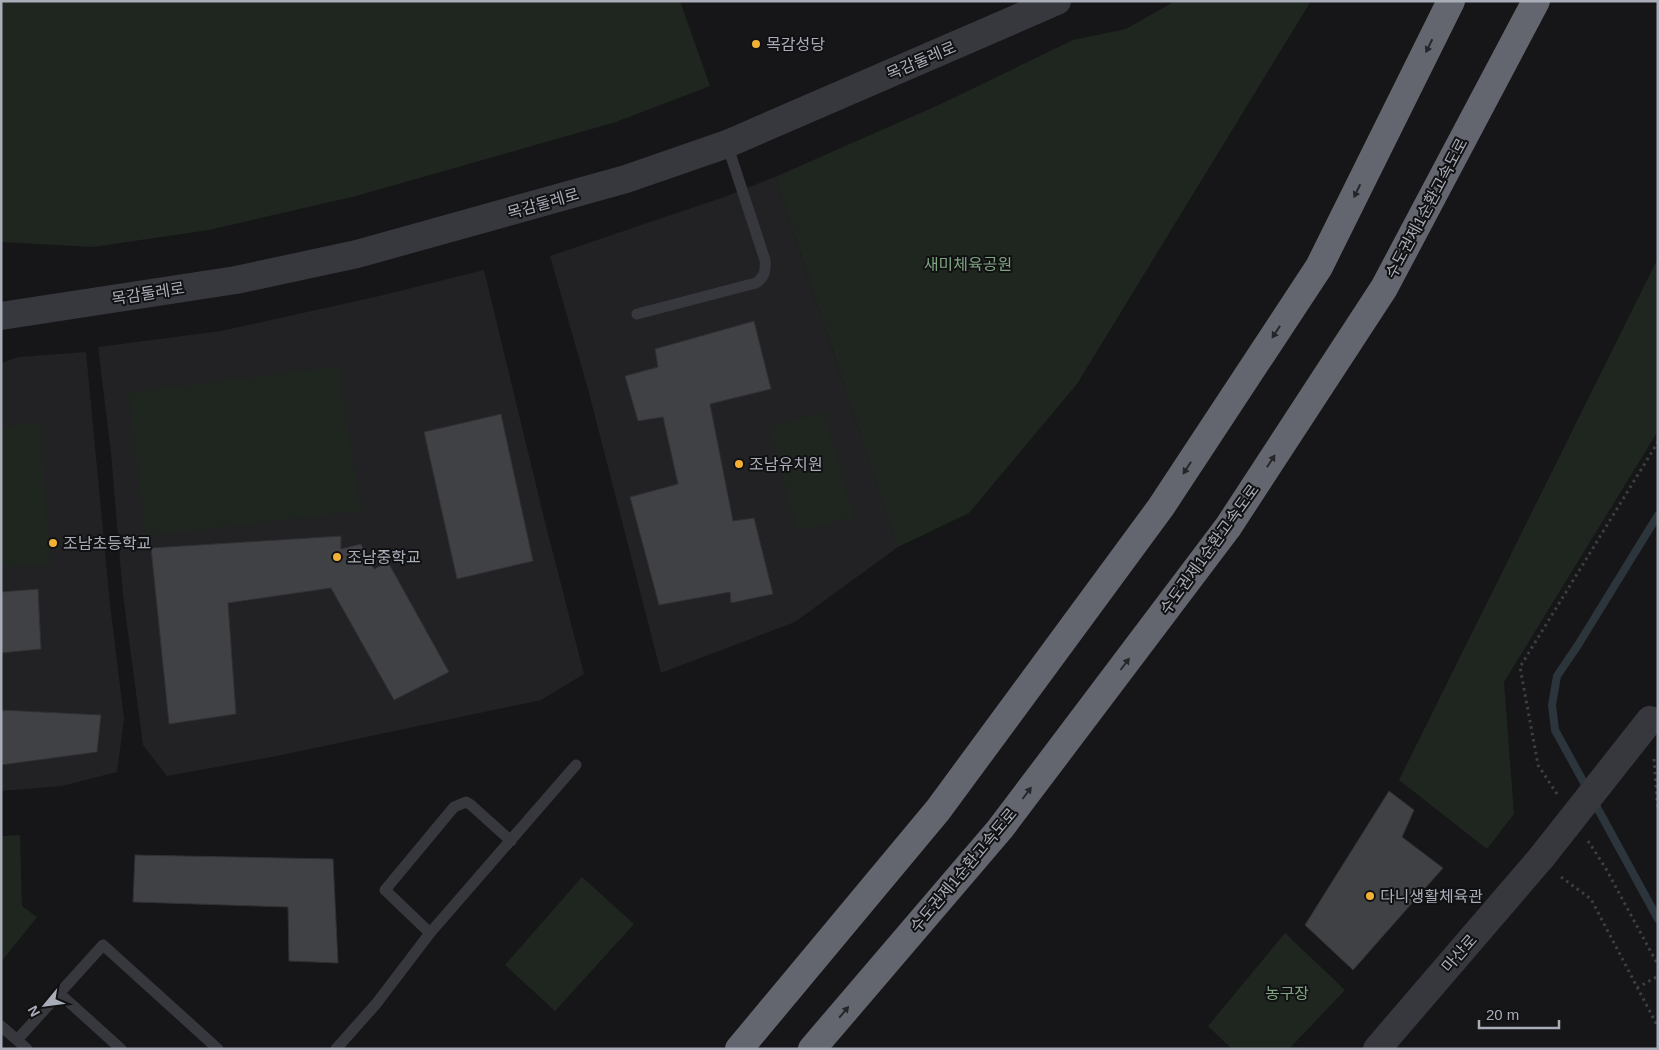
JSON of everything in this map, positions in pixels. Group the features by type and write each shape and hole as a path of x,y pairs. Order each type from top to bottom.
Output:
{"highway":[{"name":"수도권제1순환고속도로","path":"812,1049 1000,828 1228,527 1384,288 1536,1"},
{"path":"739,1049 938,810 1162,507 1319,267 1451,2"}],"street":[{"name":"목감둘레로","path":"1,316 236,280 357,254 626,179 727,144 1057,1"},
{"name":"마산로","path":"1377,1049 1540,859 1654,714"}],"lane":[{"path":"637,314 762,279 766,270 765,260 727,144"},
{"path":"336,1049 376,1004 430,932 512,841 576,765"},
{"path":"430,932 385,890 454,807 466,802 512,841"},
{"path":"17,1040 103,945 218,1049"},
{"path":"59,993 121,1049"},
{"path":"1,1026 27,1049"}],"path":[{"path":"1559,796 1538,765 1520,666 1658,442"},
{"path":"1654,714 1658,811"},
{"path":"1584,836 1605,867 1658,965"},
{"path":"1540,859 1591,899 1658,1027"},
{"path":"1637,988 1658,976"}],"shaded area":[{"name":"조남유치원","path":"775,177 898,547 795,622 661,673 589,393 550,256 724,197"},
{"name":"조남중학교","path":"484,270 584,674 541,700 277,756 167,776 143,745 123,595 111,453 98,347 221,331 375,297"},
{"name":"조남초등학교","path":"86,352 110,604 124,719 117,772 62,786 1,791 1,363 19,357"}],"green space":[{"path":"1,1 680,1 710,86 616,122 356,196 209,230 93,247 1,242"},
{"name":"새미체육공원","path":"1175,1 1311,1 1077,384 969,513 898,547 775,177 943,103 1073,40 1126,29"},
{"path":"1658,258 1658,431 1504,682 1514,814 1487,849 1399,780"},
{"path":"338,366 361,511 146,536 128,393"},
{"path":"824,412 854,517 797,531 770,427"},
{"path":"39,423 51,565 1,567 1,427"},
{"path":"20,835 22,906 37,917 1,962 1,836"},
{"path":"582,877 634,924 555,1011 505,965"},
{"name":"농구장","path":"1285,933 1345,990 1289,1049 1232,1049 1208,1026"}],"building":[{"path":"754,321 771,389 710,404 733,521 754,518 773,594 731,603 730,592 659,605 630,497 678,484 663,417 638,421 625,376 658,367 655,349"},
{"path":"501,414 533,561 457,579 424,432"},
{"path":"341,536 341,549 361,544 374,569 388,562 449,672 394,700 331,588 228,603 236,714 169,724 151,548"},
{"path":"38,589 41,649 1,653 1,592"},
{"path":"1,710 101,715 97,752 1,765"},
{"name":"다니생활체육관","path":"1389,791 1414,810 1402,837 1443,868 1353,970 1305,925"},
{"path":"135,855 333,859 338,963 289,961 288,907 133,902"}],"waterway":[{"path":"1588,790 1555,730 1552,705 1557,676 1658,515"},
{"path":"1593,800 1658,919"}],"place":[{"name":"목감성당","path":"756,44"},
{"name":"조남유치원","path":"739,464"},
{"name":"조남초등학교","path":"53,543"},
{"name":"조남중학교","path":"337,557"},
{"name":"다니생활체육관","path":"1370,896"}]}
